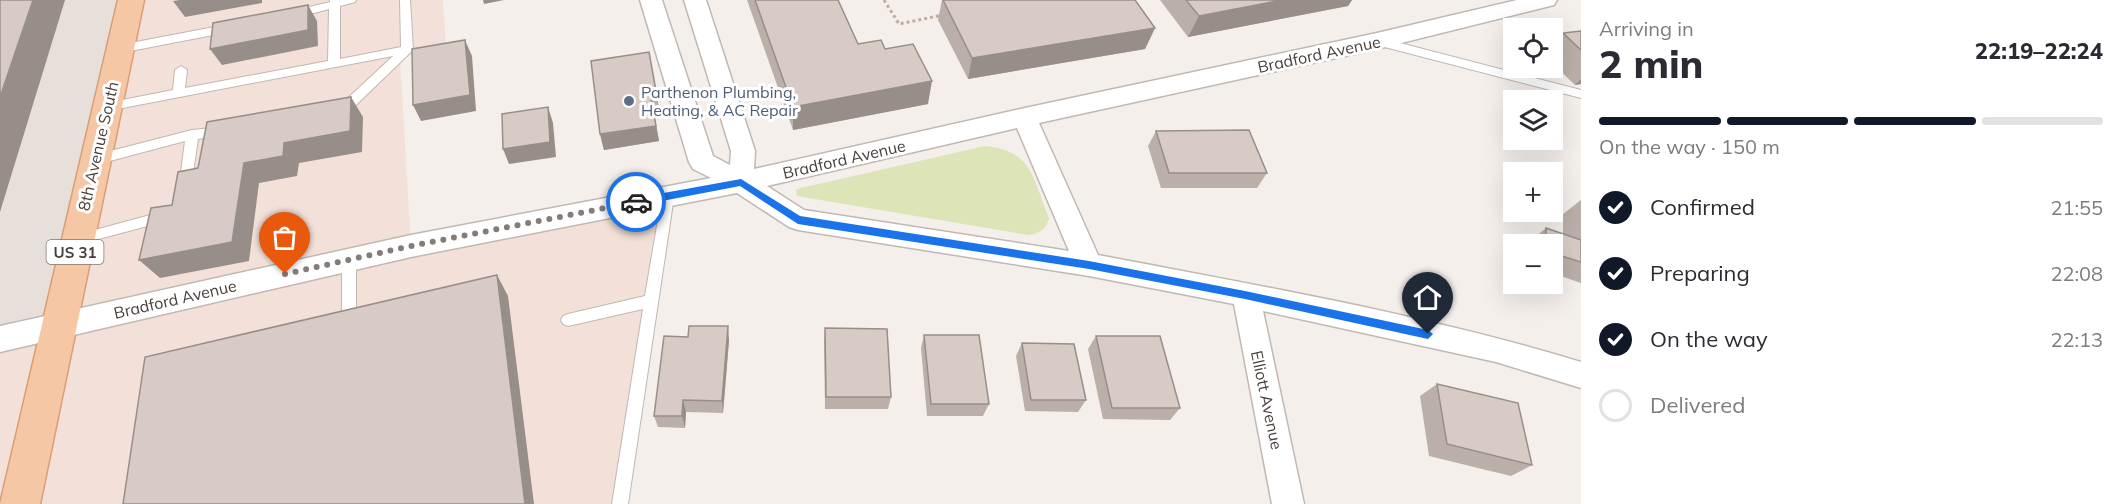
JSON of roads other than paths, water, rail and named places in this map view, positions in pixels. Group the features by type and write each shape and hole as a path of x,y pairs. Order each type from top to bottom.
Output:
{"main road":[{"name":"8th Avenue South","path":"20,504 131,0"}],"street":[{"path":"651,0 702,162 741,183 798,220 1089,265 1245,295 1496,349 1581,375"},
{"path":"695,0 742,152 741,183"},
{"name":"Bradford Avenue","path":"0,339 349,259 741,183 1024,117 1377,41 1546,0"},
{"path":"1024,117 1089,265"},
{"name":"Elliott Avenue","path":"1245,295 1288,504"}],"lane":[{"path":"283,18 335,2 351,0"},
{"path":"330,107 352,102 407,50 405,0"},
{"path":"334,64 335,2"},
{"path":"120,49 238,27"},
{"path":"1377,41 1581,94"},
{"path":"107,107 407,50"},
{"path":"179,94 181,70"},
{"path":"95,160 192,135 231,130"},
{"path":"78,239 165,216 179,205 192,135"},
{"path":"621,504 668,196"},
{"path":"349,259 349,312"},
{"path":"568,320 651,301"}],"place":[{"name":"Parthenon Plumbing, Heating, & AC Repair","path":"629,101"}]}
